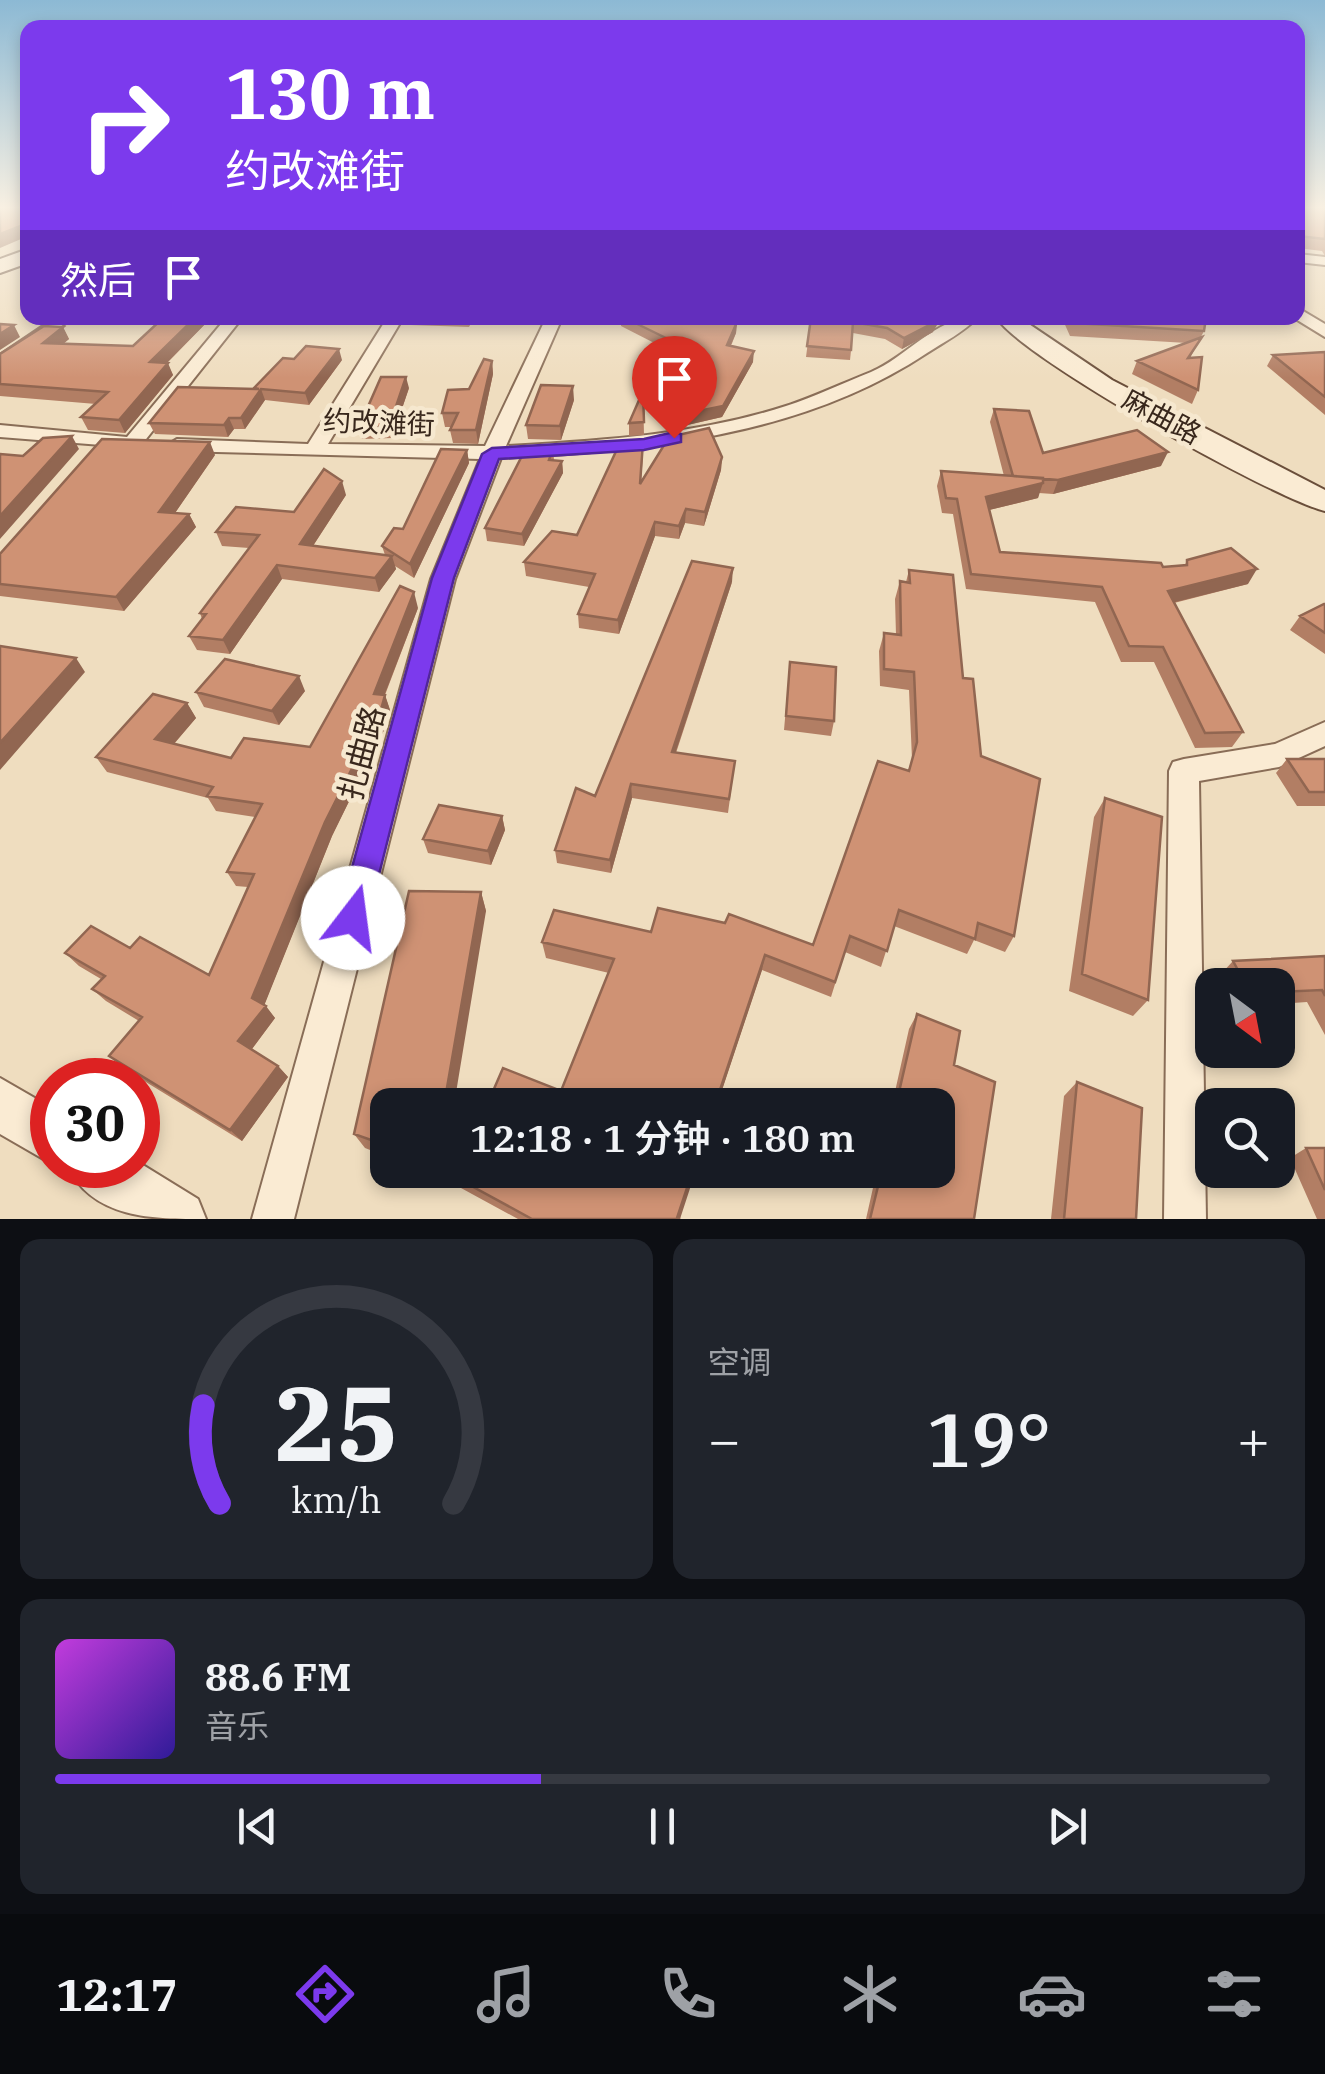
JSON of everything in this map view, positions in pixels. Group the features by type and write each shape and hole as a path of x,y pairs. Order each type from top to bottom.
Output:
{"main road":[{"name":"麻曲路","path":"1016,325 1046,350 1105,386 1325,502"}],"street":[{"path":"0,362 55,325"},
{"path":"132,444 228,325"},
{"path":"316,447 391,325"},
{"name":"扎曲路","path":"273,1219 443,578 492,454 551,325"},
{"name":"约改滩街","path":"0,431 132,444 492,454 644,444 766,417 860,384 960,325"},
{"path":"77,470 103,440"},
{"path":"1185,1219 1184,771 1280,755 1325,733"},
{"path":"0,1104 30,1124"},
{"path":"130,1188 178,1219"}],"building":[{"path":"0,324 14,325 0,334"},
{"path":"156,325 188,325 150,362 168,363 119,420 81,417 108,392 0,384 0,354 44,326 63,327 43,343 133,346"},
{"path":"639,325 736,325 727,345 754,351 723,406 684,414 713,368 659,359 668,339"},
{"path":"810,325 853,325 851,350 807,346"},
{"path":"870,325 929,325 904,338 887,328"},
{"path":"1106,325 1205,325 1204,331"},
{"path":"1202,337 1188,358 1202,357 1198,390 1137,361"},
{"path":"306,346 339,349 305,393 261,389 241,418 229,418 224,425 149,423 178,387 259,389 254,388 283,358 294,359"},
{"path":"1325,352 1325,397 1273,355"},
{"path":"484,359 492,361 476,430 450,430 458,413 442,413 448,390 469,389"},
{"path":"381,377 406,377 389,427 359,427"},
{"path":"541,385 573,386 560,426 526,425"},
{"path":"643,391 644,422 629,423"},
{"path":"994,409 1029,411 1043,453 1137,430 1168,452 1058,480 1013,476"},
{"path":"709,428 722,457 705,512 686,509 679,526 655,522 618,620 578,614 595,574 524,562 552,531 577,535 619,445 643,442 640,484 669,437"},
{"path":"72,436 0,516 0,454 23,456 43,438"},
{"path":"102,439 210,442 159,512 189,514 116,597 0,584 0,554"},
{"path":"441,449 467,450 410,564 382,546 394,528 403,529"},
{"path":"553,449 549,460 562,461 522,534 485,528 525,450"},
{"path":"324,469 342,481 300,544 392,556 375,578 277,565 223,640 189,636 206,614 200,613 259,535 216,532 236,507 294,512"},
{"path":"941,471 1043,478 1043,483 986,497 1000,552 1161,563 1163,567 1187,565 1187,560 1231,548 1257,569 1168,591 1243,732 1205,733 1163,647 1129,646 1102,587 971,574 957,499 946,498"},
{"path":"692,561 733,568 672,752 735,761 729,799 631,784 610,860 555,850 576,788 595,796"},
{"path":"909,570 953,575 963,678 973,679 981,756 1040,779 1014,936 978,923 975,939 899,910 887,951 850,936 835,982 765,955 721,1088 562,1088 614,959 542,942 554,910 651,932 658,908 725,923 729,914 813,945 878,761 909,771 917,742 914,672 884,669 884,633 901,635 900,581 910,583"},
{"path":"400,586 414,592 374,694 385,695 380,713 325,822 252,998 266,1006 238,1041 278,1066 230,1130 160,1087 160,1058 109,1056 142,1017 92,989 105,976 65,953 91,926 130,948 140,937 209,975 254,874 227,872 262,804 207,796 213,787 96,757 153,694 187,703 155,739 231,758 244,738 310,747"},
{"path":"1325,604 1325,633 1300,616"},
{"path":"0,646 76,658 0,743"},
{"path":"225,659 299,676 272,711 196,692"},
{"path":"790,662 836,667 834,721 786,716"},
{"path":"1287,759 1325,759 1325,792 1309,792"},
{"path":"1105,798 1162,817 1148,1000 1082,974"},
{"path":"439,805 502,816 488,851 423,839"},
{"path":"409,891 481,892 447,1088 370,1088 370,1140 354,1134"},
{"path":"1325,956 1325,996 1322,990 1295,991 1295,968 1237,968 1233,961"},
{"path":"917,1014 960,1031 954,1065 995,1082 974,1219 870,1219 878,1188 955,1188 955,1088 900,1088"},
{"path":"503,1068 553,1088 494,1088"},
{"path":"1077,1082 1142,1108 1136,1219 1064,1219"},
{"path":"1306,1148 1325,1148 1325,1190"},
{"path":"475,1188 687,1188 677,1218 680,1219 532,1219"}],"route":[{"path":"353,918 443,578 492,454 644,444 674,438"}]}
